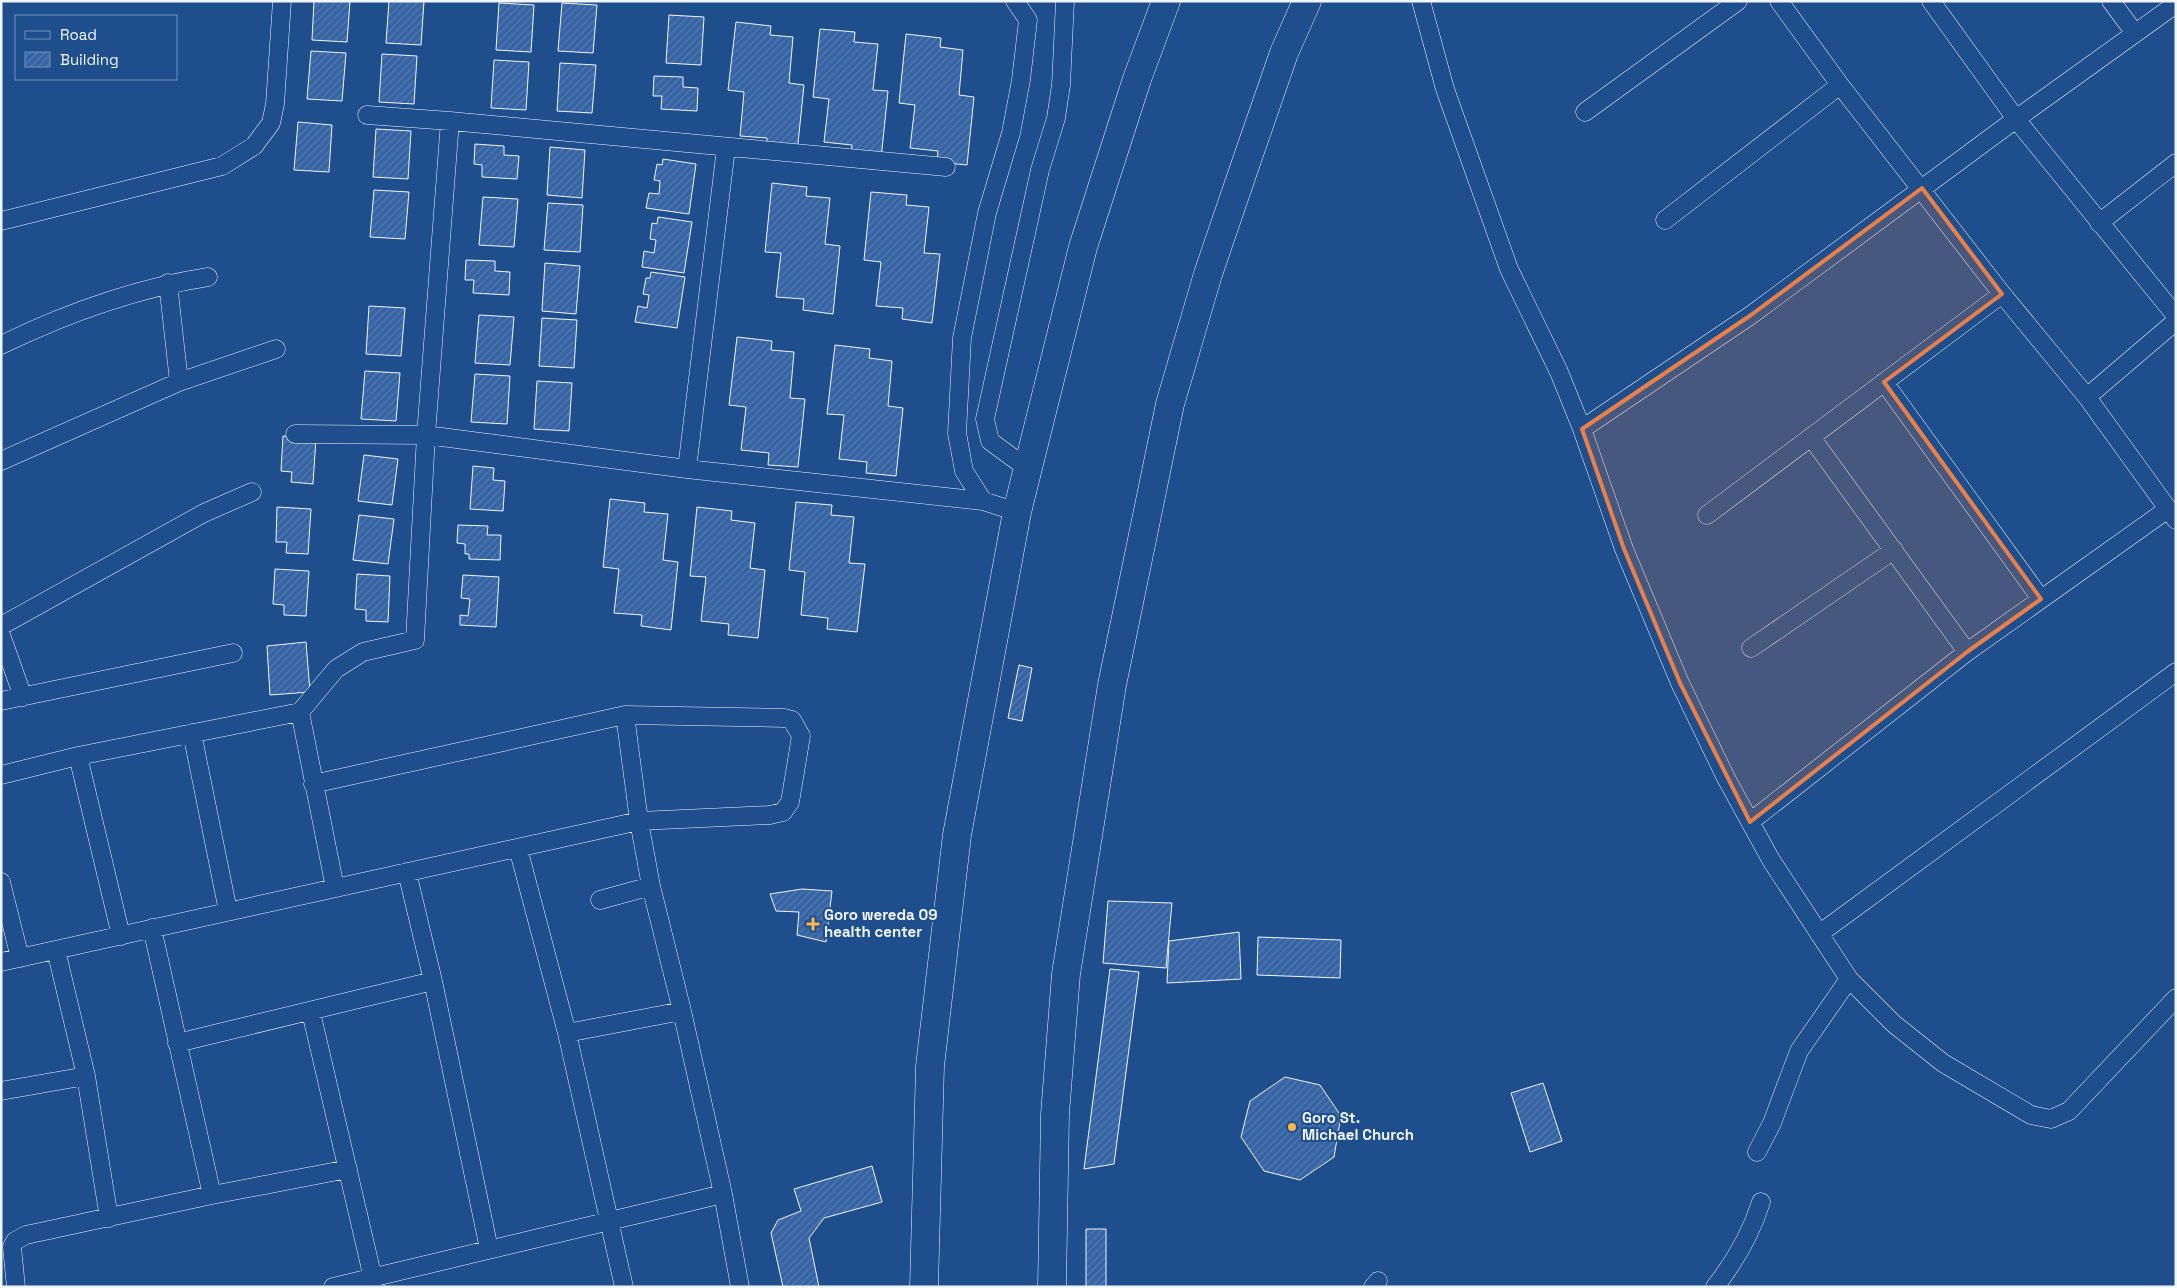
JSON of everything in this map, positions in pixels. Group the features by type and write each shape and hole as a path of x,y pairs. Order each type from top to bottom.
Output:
{"highway":[{"path":"924,1287 930,1066 957,835 1017,512 1083,247 1137,79 1166,1"},
{"path":"1052,1287 1055,1114 1066,974 1112,684 1170,404 1208,274 1284,53 1306,1"}],"street":[{"path":"1,221 222,166 254,146 271,123 275,104 282,1"},
{"path":"983,501 964,471 957,433 962,338 987,213 1011,133 1021,80 1028,20 1015,1"},
{"path":"1028,469 990,440 985,419 1040,170 1056,118 1061,85 1065,1"},
{"path":"1420,1 1445,89 1509,270 1559,372 1582,429 1624,549 1676,674 1726,778 1771,860 1849,979 1894,1024 1944,1063 2031,1115 2050,1119 2069,1111 2176,998"},
{"path":"1585,112 1738,1"},
{"path":"1750,822 1967,652 2041,600 2172,514 2087,397 2002,294 1922,188 1840,85 1779,1"},
{"path":"1931,1 2016,119 2176,316"},
{"path":"2111,1 2134,32"},
{"path":"1582,429 1751,315 2134,32 2176,4"},
{"path":"1666,220 1840,85"},
{"path":"367,116 450,121 946,167"},
{"path":"1,774 78,756 300,712 336,669 356,656 363,652 415,640 426,435 450,121"},
{"path":"687,469 726,148"},
{"path":"2099,223 2176,163"},
{"path":"1,345 117,298 168,283 208,277"},
{"path":"168,283 179,382"},
{"path":"1707,515 2002,294"},
{"path":"2087,397 2176,321"},
{"path":"1,461 179,382 276,349"},
{"path":"1884,382 2041,600"},
{"path":"295,434 426,435 687,469 983,501 1017,512"},
{"path":"1812,437 1967,652"},
{"path":"1,626 204,513 252,492"},
{"path":"1751,648 1894,550"},
{"path":"1,635 23,697"},
{"path":"1,701 233,653"},
{"path":"1819,934 2176,672"},
{"path":"300,712 335,888"},
{"path":"1,962 639,821 770,815 783,812 790,802 801,736 792,720 784,718 625,715 313,784"},
{"path":"625,715 639,821 651,886 682,1010 724,1194 740,1287"},
{"path":"192,733 228,911"},
{"path":"78,756 121,936"},
{"path":"518,848 566,1032 624,1287"},
{"path":"407,872 433,982 489,1249"},
{"path":"2,886 20,958"},
{"path":"600,900 651,886"},
{"path":"152,928 212,1194"},
{"path":"56,950 86,1076 109,1218"},
{"path":"1757,1152 1772,1123 1799,1051 1849,979"},
{"path":"177,1043 433,982"},
{"path":"566,1032 682,1010"},
{"path":"311,1012 374,1282"},
{"path":"1,1091 86,1076"},
{"path":"16,1287 12,1247 16,1241 26,1235 212,1194 348,1168"},
{"path":"333,1287 374,1282 489,1249 724,1194"},
{"path":"1715,1287 1744,1246 1754,1226 1761,1202"}],"highlighted area":[{"path":"1922,188 2002,294 1884,382 2041,599 1967,652 1750,822 1680,683 1624,549 1582,429 1751,315"}],"building":[{"path":"314,1 350,1 347,42 312,40"},
{"path":"389,1 424,1 421,45 386,43"},
{"path":"499,3 534,5 531,52 496,50"},
{"path":"562,3 597,5 593,53 558,51"},
{"path":"669,15 704,17 701,65 666,63"},
{"path":"736,22 771,26 770,35 793,37 789,83 804,85 797,153 767,149 767,138 740,136 744,92 728,90"},
{"path":"820,29 855,32 854,42 878,44 873,90 888,91 881,159 851,156 852,145 824,142 829,99 813,97"},
{"path":"906,34 941,38 940,47 963,50 959,95 974,97 967,165 937,162 938,151 910,148 915,105 899,103"},
{"path":"311,51 346,53 342,101 307,99"},
{"path":"382,54 417,56 414,104 379,102"},
{"path":"494,60 529,62 526,110 491,108"},
{"path":"560,63 596,65 592,113 557,111"},
{"path":"654,76 683,77 683,87 698,88 697,111 661,109 662,96 653,96"},
{"path":"298,122 332,125 329,172 294,170"},
{"path":"376,129 411,131 408,179 373,177"},
{"path":"475,144 504,146 504,155 519,156 517,179 482,177 482,165 474,164"},
{"path":"550,147 585,150 582,198 547,195"},
{"path":"663,159 696,164 689,214 646,208 649,193 659,194 660,181 654,180 657,164 662,165"},
{"path":"772,183 807,187 806,196 830,198 825,244 840,246 833,314 803,310 804,299 776,297 781,253 765,252"},
{"path":"374,190 409,192 405,239 370,237"},
{"path":"871,192 907,195 906,205 929,207 924,253 940,254 932,323 902,319 903,308 876,306 881,262 864,260"},
{"path":"483,197 518,199 514,247 479,245"},
{"path":"548,203 583,205 580,252 544,250"},
{"path":"658,217 692,222 684,273 642,267 644,251 654,253 656,240 650,239 652,223 657,224"},
{"path":"466,260 495,261 495,271 510,272 509,295 473,293 474,280 465,280"},
{"path":"545,263 580,266 576,314 542,311"},
{"path":"651,272 685,277 677,328 635,322 638,306 647,308 649,295 643,294 646,278 650,278"},
{"path":"369,306 405,308 401,356 366,354"},
{"path":"479,315 514,317 510,365 475,363"},
{"path":"542,318 577,320 574,368 539,366"},
{"path":"737,337 772,341 771,350 794,352 790,398 805,399 798,467 768,465 769,453 741,450 746,407 729,405"},
{"path":"835,345 870,349 869,358 892,361 888,406 903,408 896,476 866,473 867,462 839,459 844,415 827,414"},
{"path":"365,371 400,373 396,421 361,419"},
{"path":"475,374 510,376 507,424 471,422"},
{"path":"537,381 572,383 569,431 534,429"},
{"path":"283,436 316,438 313,484 291,482 292,472 281,471"},
{"path":"364,455 398,459 392,505 358,501"},
{"path":"473,466 494,468 493,480 505,481 503,511 470,509"},
{"path":"610,499 645,503 644,512 668,514 663,560 678,562 671,630 641,626 642,615 614,613 619,569 603,567"},
{"path":"796,502 832,505 831,515 854,517 849,563 865,564 857,632 827,629 828,618 801,615 805,572 789,570"},
{"path":"277,507 311,509 308,554 286,553 287,542 276,542"},
{"path":"697,507 732,511 731,520 755,523 750,568 765,570 758,638 728,635 729,624 701,621 706,577 690,576"},
{"path":"359,515 394,519 388,564 353,560"},
{"path":"458,525 488,526 487,535 501,535 500,560 469,559 469,554 465,554 465,544 457,543"},
{"path":"275,569 309,571 306,616 284,615 284,605 273,604"},
{"path":"357,574 390,576 388,622 366,621 366,610 355,609"},
{"path":"463,575 499,577 496,627 460,625 460,615 468,616 470,599 461,598"},
{"path":"306,642 310,692 270,695 267,646"},
{"path":"1019,665 1032,668 1022,721 1008,718"},
{"name":"Goro wereda 09 health center","path":"802,889 832,891 826,942 797,935 799,912 776,911 770,894"},
{"path":"1108,901 1172,903 1166,968 1103,963"},
{"path":"1239,932 1241,979 1167,983 1169,941"},
{"path":"1258,937 1341,940 1340,978 1257,975"},
{"path":"1110,969 1139,972 1114,1164 1084,1169"},
{"name":"Goro St. Michael Church","path":"1285,1077 1320,1085 1341,1116 1334,1157 1300,1180 1264,1171 1241,1137 1250,1101"},
{"path":"1543,1083 1562,1141 1530,1152 1511,1093"},
{"path":"872,1166 882,1202 824,1218 809,1238 819,1287 783,1287 771,1233 778,1220 801,1211 794,1189"},
{"path":"1086,1229 1106,1229 1106,1287 1086,1287"}],"place":[{"name":"Goro wereda 09 health center","path":"813,924"},
{"name":"Goro St. Michael Church","path":"1292,1127"}]}
